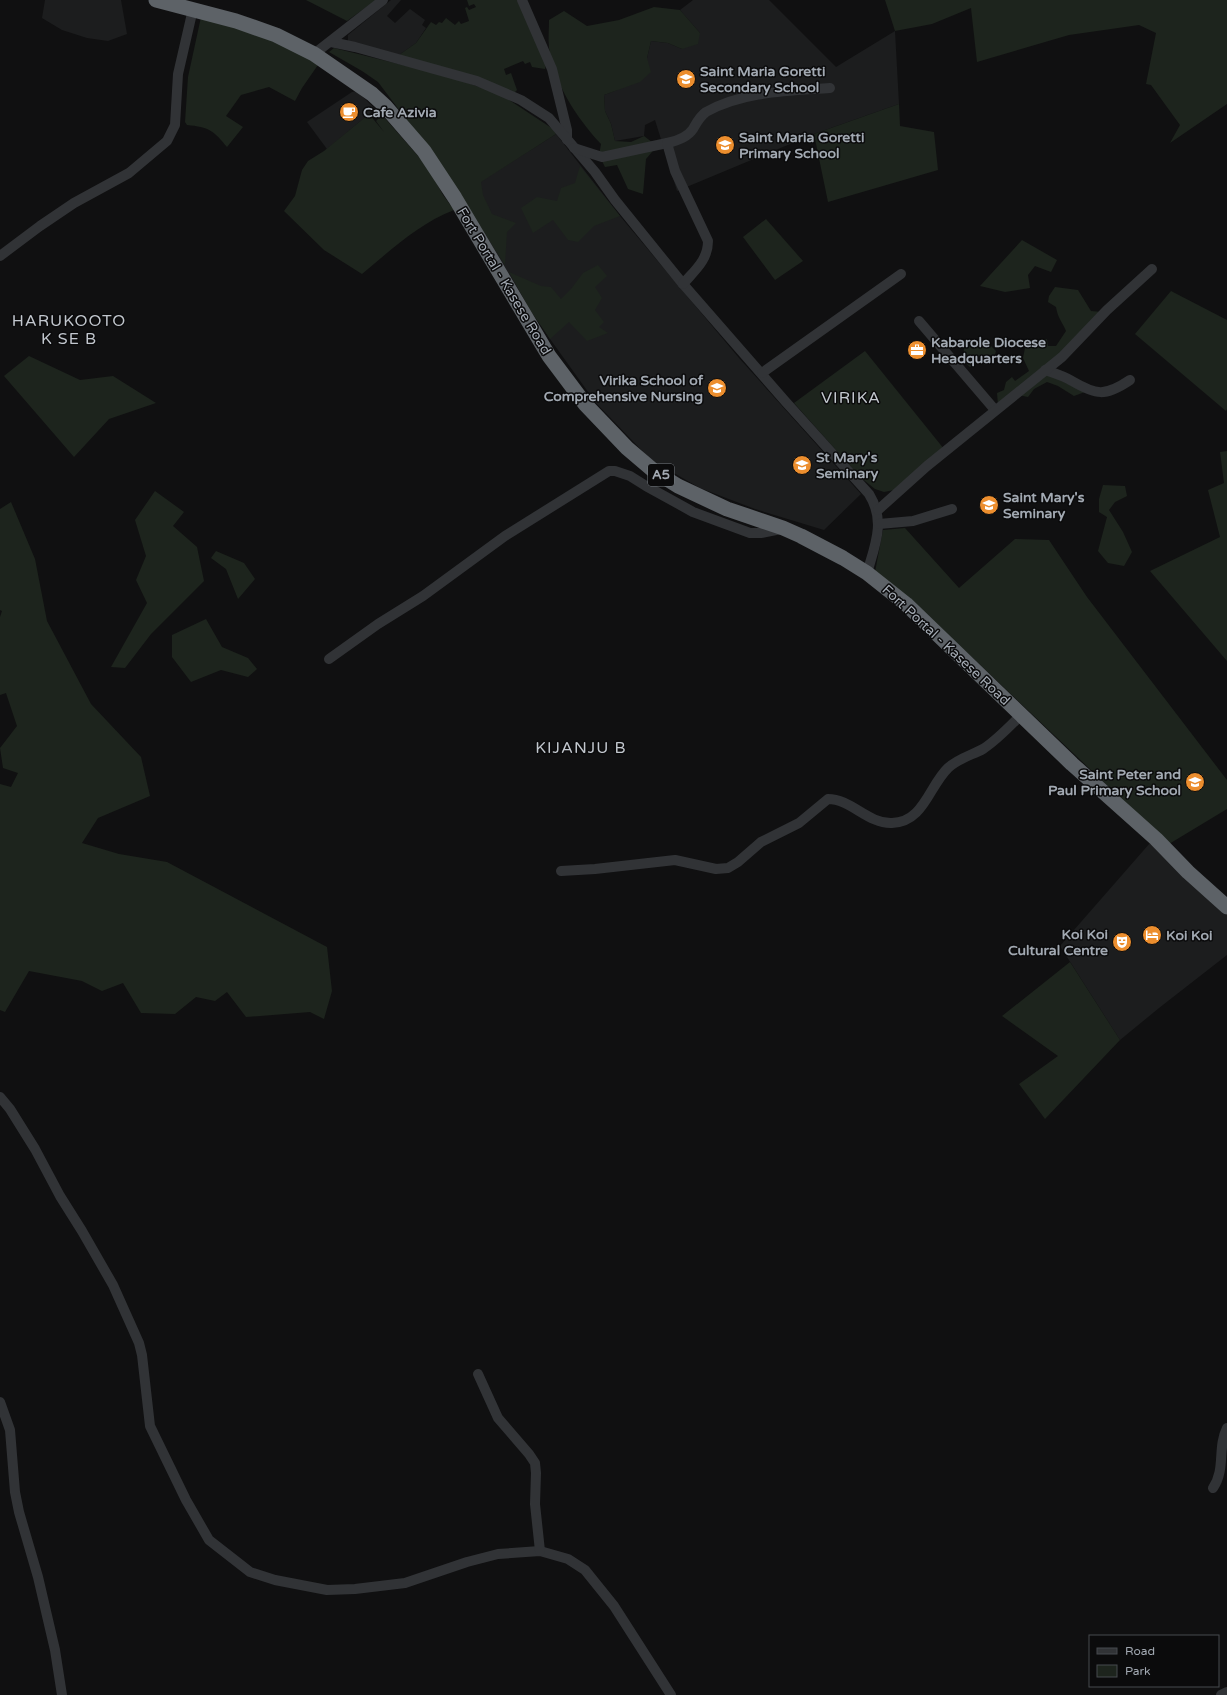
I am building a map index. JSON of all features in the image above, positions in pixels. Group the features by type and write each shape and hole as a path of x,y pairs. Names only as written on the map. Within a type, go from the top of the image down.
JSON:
{"highway":[{"name":"Fort Portal - Kasese Road","path":"156,0 256,27 295,43 314,54 372,94 385,106 424,151 455,198 549,356 585,404 602,424 627,448 654,471 678,486 727,509 783,528 822,546 867,573 906,604 1072,764 1156,839 1188,872 1227,907"}],"street":[{"path":"314,54 383,0"},
{"path":"522,0 552,69 567,130 567,140"},
{"path":"0,256 74,203 129,173 167,141 175,125 178,74 193,9"},
{"path":"331,42 355,47 477,81 522,100 549,118 595,172 615,200 683,284 869,494 878,510 878,524 875,544 867,573"},
{"path":"574,148 602,157 667,143 685,137 704,113 720,106 747,97 779,91 830,88"},
{"path":"667,143 675,171 708,241 708,250 705,259 683,284"},
{"path":"595,172 602,157"},
{"path":"878,510 927,466 1062,357 1107,310 1152,269"},
{"path":"762,373 901,274"},
{"path":"920,321 995,410"},
{"path":"1045,370 1065,377 1084,389 1092,392 1101,392 1113,389 1130,380"},
{"path":"329,659 378,624 423,596 505,536 609,471 615,471 630,476 693,512 750,533 761,533 783,528"},
{"path":"878,524 913,521 952,509"},
{"path":"561,871 596,869 675,860 716,870 728,868 738,862 761,842 799,823 828,799 839,801 876,820 892,823 902,821 912,817 921,809 942,774 949,766 992,743 1021,715"},
{"path":"0,1097 10,1109 35,1149 60,1196 82,1230 113,1285 139,1343 142,1355 150,1426 186,1500 209,1540 250,1572 275,1580 327,1590 355,1589 405,1583 467,1562 498,1554 540,1551 568,1559 586,1570 614,1606 671,1695"},
{"path":"478,1374 498,1418 535,1463 535,1504 540,1551"},
{"path":"0,1402 10,1430 16,1499 38,1577 55,1650 62,1695"},
{"path":"1213,1488 1219,1480 1223,1436 1227,1428"},
{"path":"1221,1695 1227,1692"}],"shaded area":[{"path":"45,0 121,0 127,34 108,41 87,38 62,30 42,18"},
{"path":"391,0 401,0 387,16 395,23 410,9 425,20 422,25 426,28 416,43 399,55 348,41 348,35"},
{"path":"693,0 769,0 836,67 895,31 899,104 814,134 677,191 655,120 645,125 644,136 615,141 611,124 605,111 604,95 617,90 647,58 651,41 668,43 682,49 700,33 680,10"},
{"path":"357,91 375,109 327,149 307,122 352,92"},
{"path":"556,134 620,216 739,358 861,494 824,530 755,509 700,488 651,460 596,403 550,339 459,195"},
{"path":"1150,843 1227,915 1227,955 1120,1040 1060,946"}],"green space":[{"path":"306,0 376,0 347,21"},
{"path":"467,0 518,0 546,65 545,69 532,67 530,62 525,64 523,61 504,69 506,75 511,73 517,90 514,93 399,55 416,43 431,22 436,25 439,22 442,23 446,18 455,25 459,21 461,24 469,21 465,8 467,7 469,10 476,7 474,4 469,6"},
{"path":"885,0 1227,0 1227,104 1170,143 1180,125 1151,85 1146,84 1156,33 1139,25 1069,35 977,62 971,8 932,24 895,31"},
{"path":"654,7 680,10 700,33 698,44 682,49 668,43 651,41 647,58 651,72 640,82 604,95 605,111 611,124 615,141 631,142 644,136 657,146 646,159 643,194 628,189 617,165 605,167 599,155 601,144 575,112 561,88 549,48 549,20 564,11 587,26 619,20"},
{"path":"201,17 243,26 320,62 295,101 269,87 241,95 226,116 243,127 227,147 210,131 201,127 187,125 185,122 188,77"},
{"path":"334,48 447,76 500,94 553,129 556,134 481,182 483,195 492,214 516,223 507,232 505,265 440,164 378,82 329,52"},
{"path":"899,104 900,126 934,132 938,170 828,202 814,134"},
{"path":"369,114 384,132 376,121 382,115 427,166 443,195 454,210 417,230 362,274 324,250 284,211 295,196 302,170 308,161 324,151"},
{"path":"580,166 620,216 594,226 578,242 568,240 553,220 533,233 521,208 537,197 557,201 561,188 575,183"},
{"path":"766,219 803,261 775,280 743,237"},
{"path":"1022,240 1057,260 1051,272 1035,266 1028,275 1030,288 1005,292 980,286"},
{"path":"598,265 607,276 595,287 602,298 595,310 604,322 599,327 608,333 587,341 569,322 550,339 530,310 509,272 541,286 551,287 561,299 583,273"},
{"path":"1055,287 1078,290 1091,311 1102,312 1059,356 998,405 997,393 1004,390 1006,382 1012,377 1015,381 1029,371 1023,358 1026,343 1047,339 1048,346 1056,346 1066,331 1056,307 1048,302 1049,296"},
{"path":"1171,291 1227,320 1226,411 1135,334"},
{"path":"979,342 989,344 996,351 993,361 985,365 979,362 970,367 963,361 964,348"},
{"path":"865,351 944,449 894,490 884,492 875,489 860,477 794,403"},
{"path":"29,356 80,380 113,376 156,403 109,419 74,457 4,376"},
{"path":"1045,373 1085,392 1074,396 1058,386 1047,382 1034,389 1028,397 1018,395"},
{"path":"1227,451 1227,661 1150,571 1220,537 1208,490 1224,483 1220,452"},
{"path":"1103,485 1125,486 1127,496 1115,502 1109,510 1123,532 1132,552 1124,566 1108,563 1098,551 1107,517 1099,512 1099,499"},
{"path":"155,491 184,512 173,526 197,547 204,581 151,634 125,668 111,667 147,603 136,580 146,556 135,520"},
{"path":"11,502 35,559 47,621 91,704 141,757 150,796 98,818 82,843 119,854 167,862 327,947 332,991 324,1019 310,1012 246,1017 227,992 215,1001 196,997 175,1014 141,1013 123,983 102,991 82,981 29,971 5,1012 0,1010 0,784 11,787 18,773 3,768 0,748 17,726 6,693 0,695 0,617 2,611 0,610 0,509"},
{"path":"905,528 959,588 1015,539 1049,540 1087,597 1227,780 1227,809 1169,844 975,660 875,572 883,530"},
{"path":"216,551 244,563 255,579 238,599 226,569 211,558"},
{"path":"206,619 222,647 248,658 257,669 248,677 221,670 191,682 172,657 172,635"},
{"path":"1070,962 1120,1040 1045,1119 1019,1084 1058,1056 1002,1016"}],"place":[{"name":"Saint Maria Goretti Secondary School","path":"686,79"},
{"name":"Cafe Azivia","path":"349,112"},
{"name":"Saint Maria Goretti Primary School","path":"725,145"},
{"name":"Kabarole Diocese Headquarters","path":"917,350"},
{"name":"Virika School of Comprehensive Nursing","path":"717,388"},
{"name":"St Mary's Seminary","path":"802,465"},
{"name":"Saint Mary's Seminary","path":"989,505"},
{"name":"Saint Peter and Paul Primary School","path":"1195,782"},
{"name":"Koi Koi","path":"1152,935"},
{"name":"Koi Koi Cultural Centre","path":"1122,942"}],"district":[{"name":"HARUKOOTO K SE B","path":"69,330"},
{"name":"VIRIKA","path":"851,398"},
{"name":"KIJANJU B","path":"581,748"}]}
